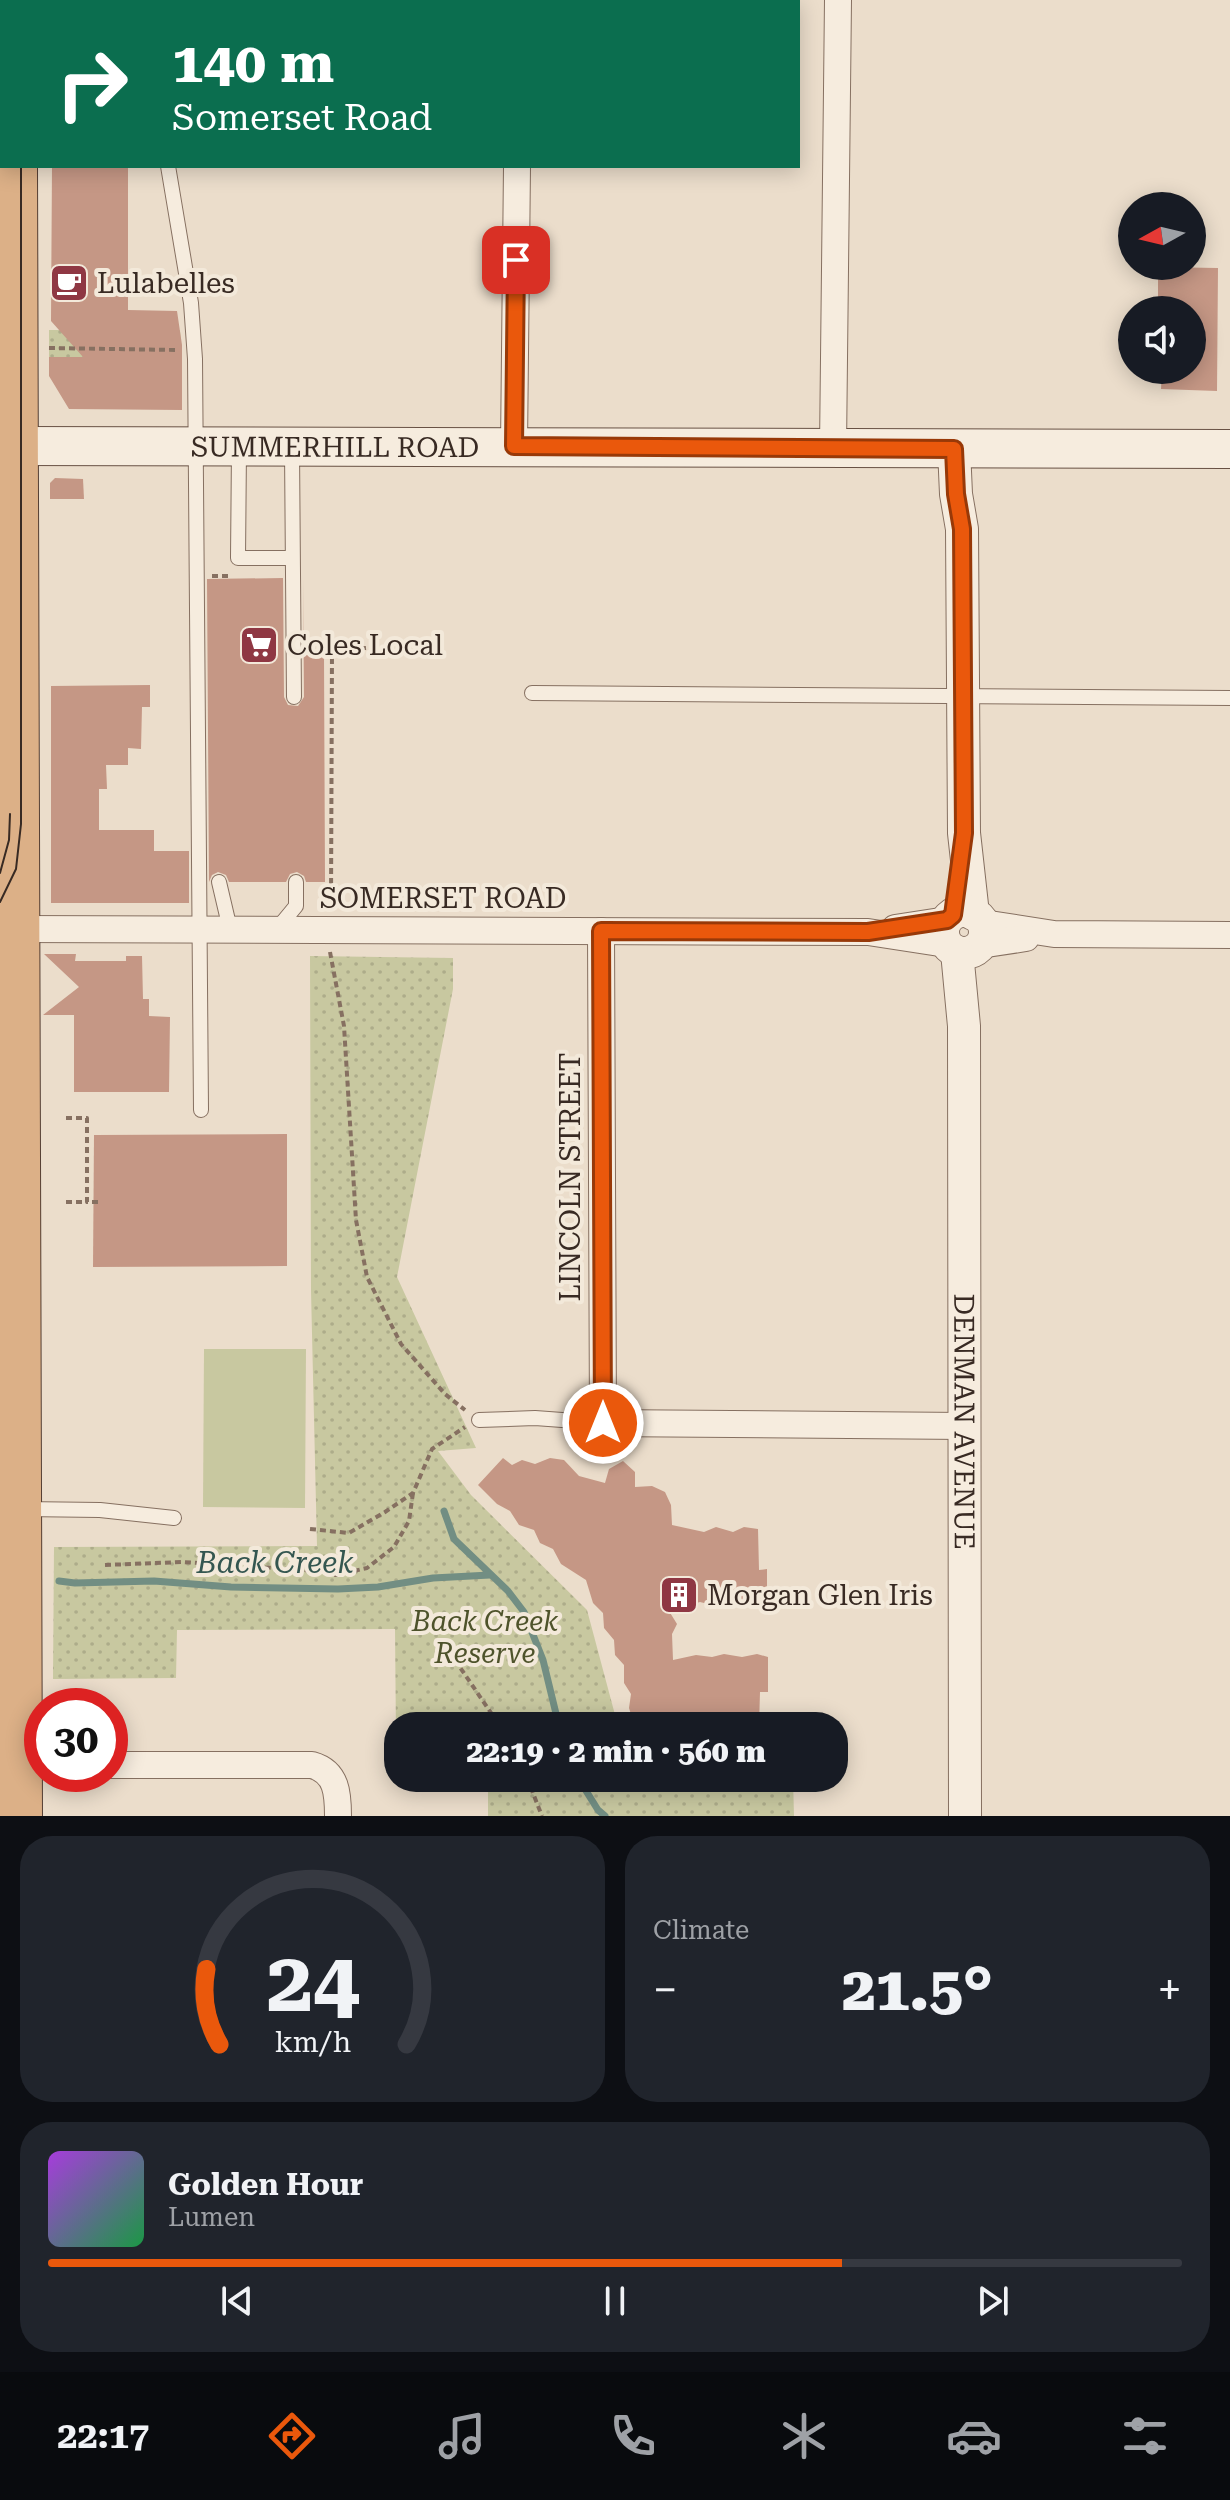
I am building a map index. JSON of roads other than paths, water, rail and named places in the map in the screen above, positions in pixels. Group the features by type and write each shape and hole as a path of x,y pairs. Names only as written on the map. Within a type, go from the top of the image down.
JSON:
{"highway":[{"path":"10,182 15,446 8,754 17,929 19,1509 27,1688"},
{"path":"20,1816 25,1792"}],"main road":[{"name":"SUMMERHILL ROAD","path":"15,446 1230,449"}],"street":[{"path":"833,448 838,0"},
{"path":"514,446 517,168"},
{"name":"DENMAN AVENUE","path":"961,449 956,494 962,529 964,697 965,1816"},
{"name":"SOMERSET ROAD","path":"17,929 1230,935"},
{"name":"LINCOLN STREET","path":"601,931 603,1423"},
{"path":"603,1423 965,1426"},
{"path":"128,1765 312,1765 327,1771 332,1778 338,1797 338,1816"}],"lane":[{"path":"168,168 191,303 195,351 201,1110"},
{"path":"239,445 238,558 292,558"},
{"path":"292,445 294,697"},
{"path":"532,693 1230,698"},
{"path":"219,882 230,929"},
{"path":"277,929 296,906 296,882"},
{"path":"479,1420 535,1418 603,1423"},
{"path":"19,1509 100,1510 174,1518"}],"waterway":[{"name":"Back Creek","path":"444,1511 454,1539 508,1591 524,1612 543,1660 556,1712"},
{"name":"Back Creek","path":"59,1581 154,1581 231,1587 338,1589 490,1575"},
{"name":"Back Creek","path":"587,1792 605,1816"}],"tram line":[{"path":"0,902 16,869 21,824 21,168"},
{"path":"0,873 9,840 10,814"}],"place":[{"name":"Lulabelles","path":"69,283"},
{"name":"Coles Local","path":"259,645"},
{"name":"Morgan Glen Iris","path":"679,1595"}],"park label":[{"name":"Back Creek Reserve","path":"485,1637"}]}
